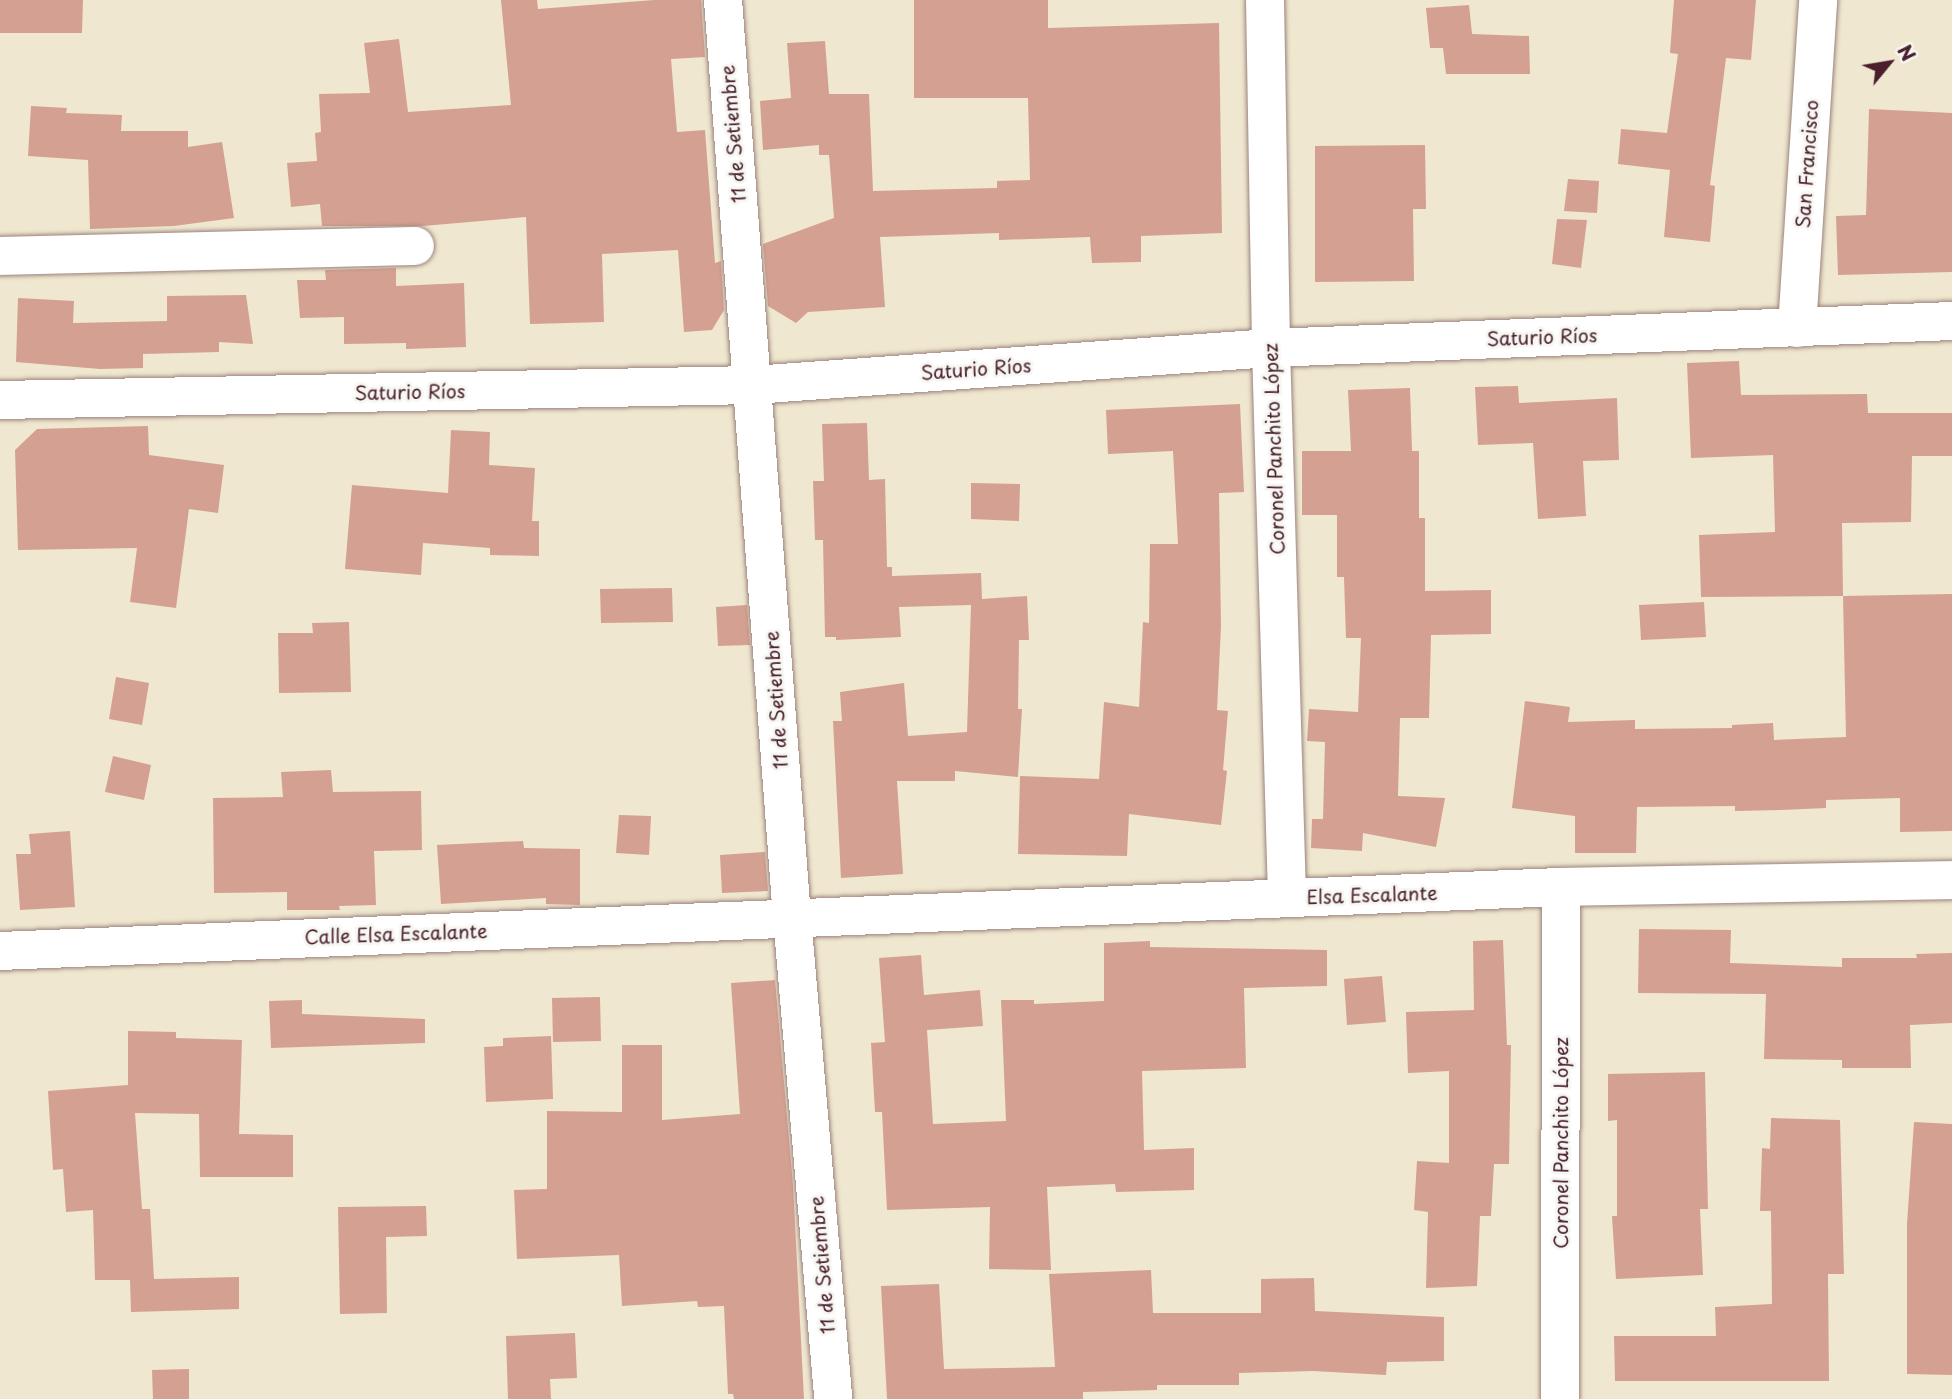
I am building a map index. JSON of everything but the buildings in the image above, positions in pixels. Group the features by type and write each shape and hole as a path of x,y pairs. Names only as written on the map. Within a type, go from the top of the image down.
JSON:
{"street":[{"name":"11 de Setiembre","path":"723,0 792,917 833,1399"},
{"name":"Coronel Panchito López","path":"1265,0 1271,348 1287,898"},
{"name":"San Francisco","path":"1797,328 1818,0"},
{"path":"0,256 415,246"},
{"name":"Saturio Ríos","path":"0,400 753,385 1271,348 1952,321"},
{"name":"Elsa Escalante","path":"792,917 1561,887 1952,880"},
{"name":"Coronel Panchito López","path":"1560,1399 1561,887"},
{"name":"Calle Elsa Escalante","path":"0,951 792,917"}]}
